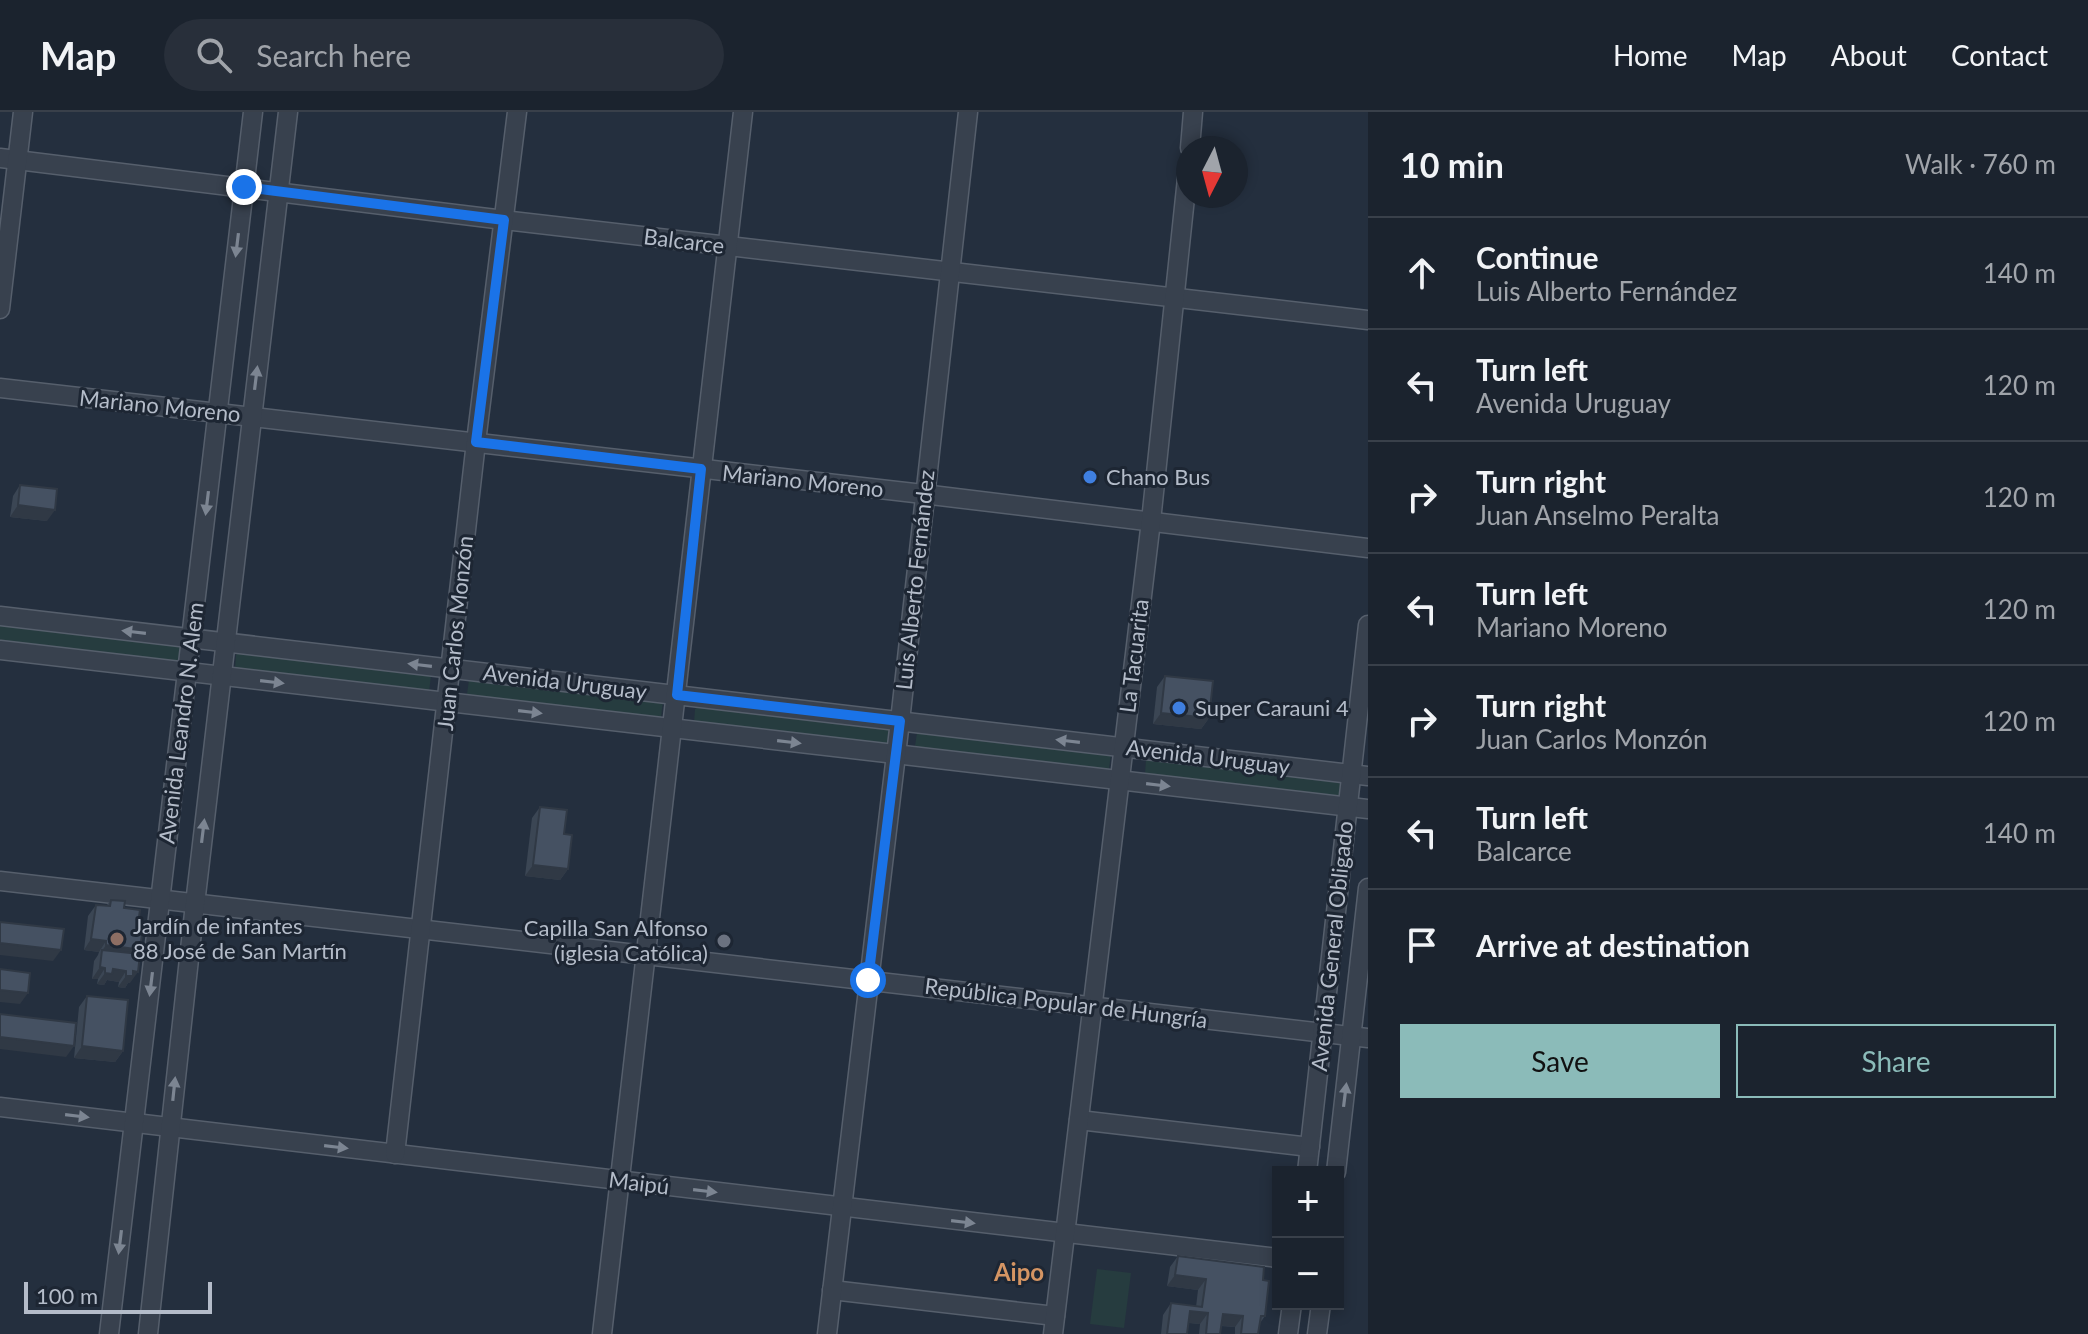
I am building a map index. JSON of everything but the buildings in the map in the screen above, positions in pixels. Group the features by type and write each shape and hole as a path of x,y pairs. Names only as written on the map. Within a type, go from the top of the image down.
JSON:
{"street":[{"path":"0,309 9,159 23,112"},
{"name":"Avenida Leandro N. Alem","path":"109,1334 253,112"},
{"name":"Avenida Leandro N. Alem","path":"148,1334 288,112"},
{"name":"Juan Carlos Monzón","path":"395,1154 517,112"},
{"path":"602,1334 743,112"},
{"name":"Luis Alberto Fernández","path":"827,1334 968,112"},
{"path":"1191,136 1193,112"},
{"name":"Balcarce","path":"9,159 1368,320"},
{"name":"La Tacuarita","path":"1054,1325 1151,521 1184,208"},
{"name":"Mariano Moreno","path":"0,388 1368,548"},
{"name":"Avenida Uruguay","path":"0,616 1359,774"},
{"name":"Avenida General Obligado","path":"1308,1166 1346,807 1359,774 1368,625"},
{"name":"Avenida Uruguay","path":"0,650 1368,809"},
{"name":"República Popular de Hungría","path":"0,881 1360,1038"},
{"name":"Avenida General Obligado","path":"1337,1166 1360,1038 1368,888"},
{"name":"Maipú","path":"0,1107 1272,1257"},
{"path":"1079,1120 1310,1147"},
{"path":"832,1290 1054,1325"},
{"path":"1288,1334 1291,1310"},
{"path":"1317,1334 1320,1310"}],"green space":[{"path":"0,624 182,646 179,661 175,664 0,644"},
{"path":"236,655 427,673 431,676 429,692 235,669"},
{"path":"472,678 663,701 661,717 657,720 470,698 467,694"},
{"path":"695,709 886,727 890,730 888,745 694,723"},
{"path":"920,731 1111,754 1109,769 1105,772 918,751 915,746"},
{"path":"1146,760 1341,781 1339,796 1335,800 1147,778"},
{"path":"1097,1269 1131,1273 1124,1328 1090,1324"}],"place":[{"name":"Chano Bus","path":"1090,477"},
{"name":"Super Carauni 4","path":"1179,708"},
{"name":"Jardín de infantes 88 José de San Martín","path":"117,939"},
{"name":"Capilla San Alfonso (iglesia Católica)","path":"724,941"}],"district":[{"name":"Aipo","path":"1019,1273"}],"route":[{"path":"244,187 504,220 476,442 701,469 677,695 900,721 868,980"}]}
